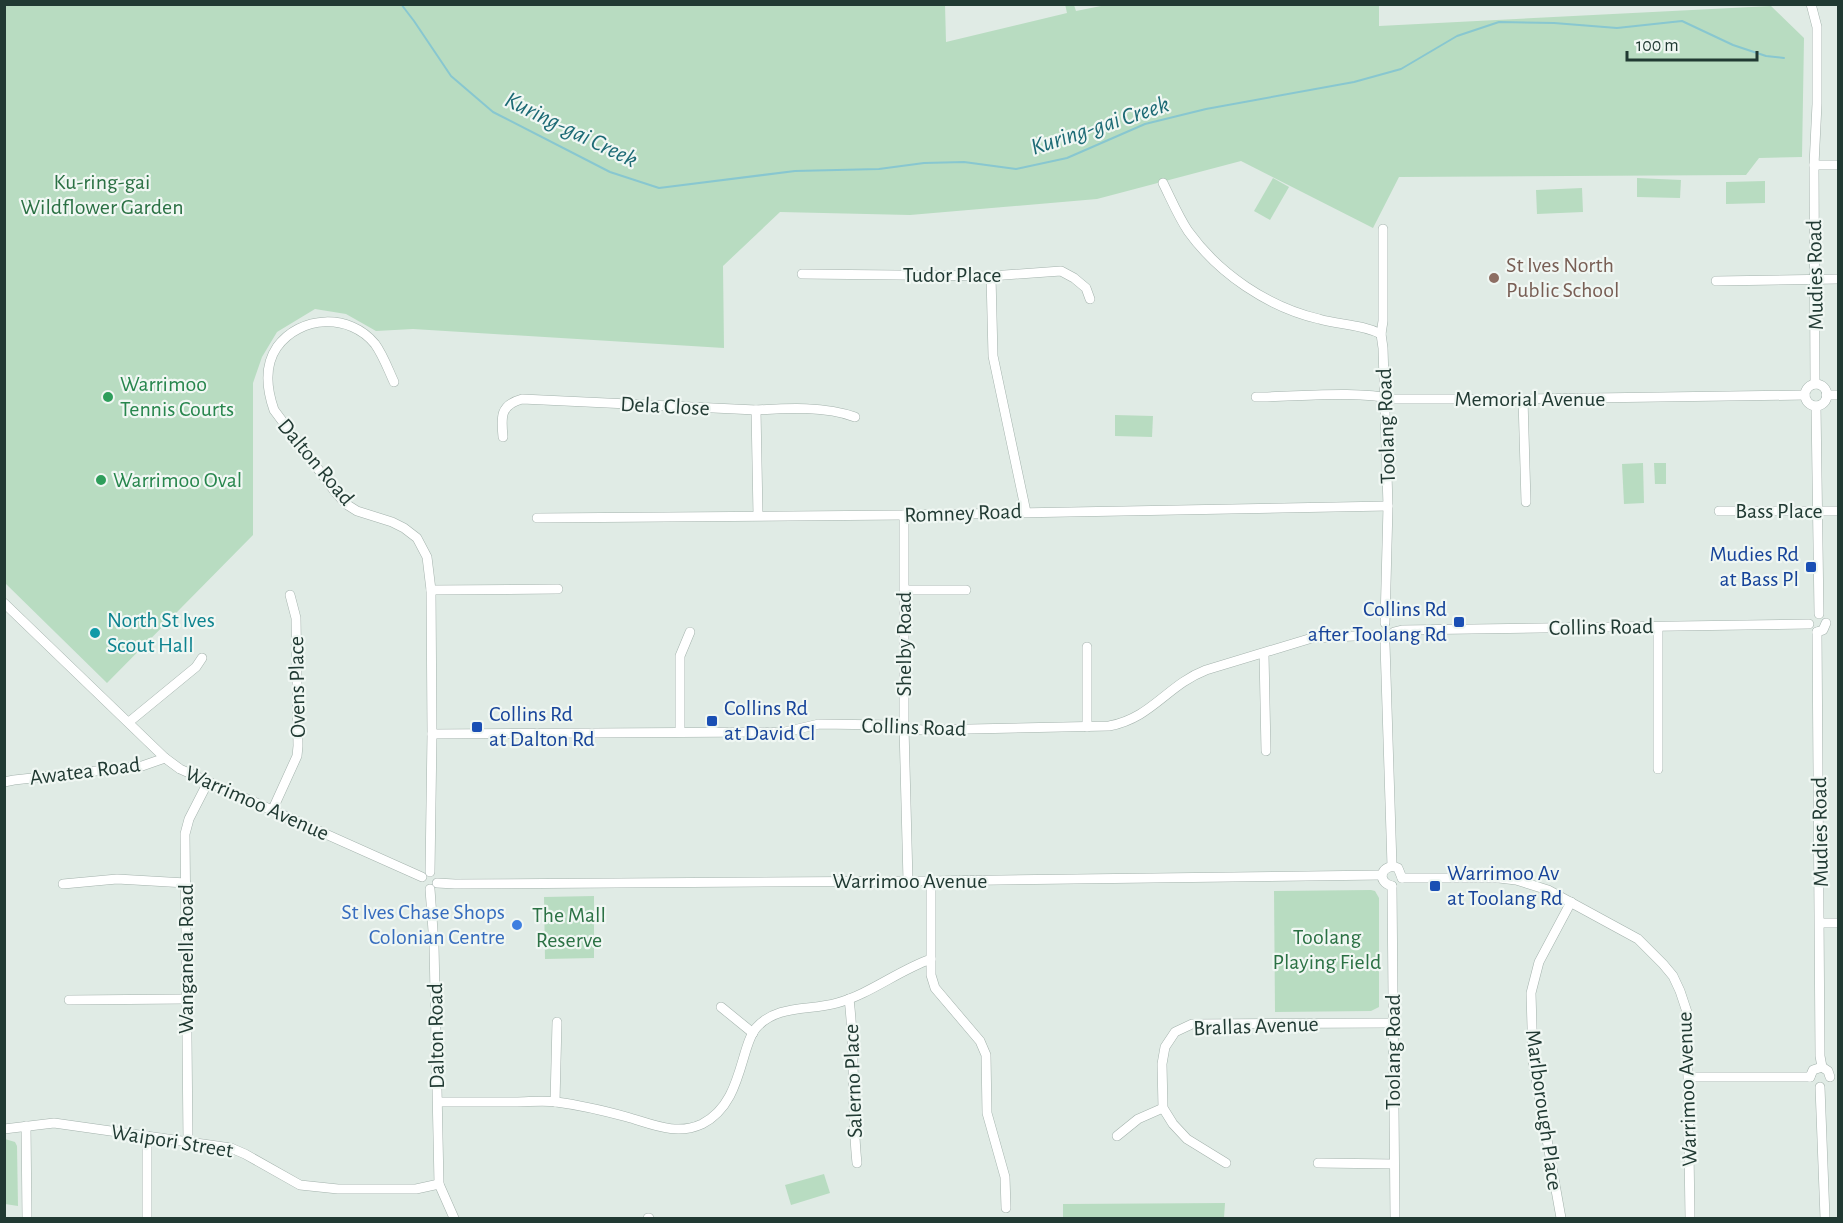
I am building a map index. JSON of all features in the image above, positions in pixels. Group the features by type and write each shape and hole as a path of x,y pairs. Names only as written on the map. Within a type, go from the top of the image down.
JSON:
{"street":[{"name":"Mudies Road","path":"1811,4 1817,27 1814,165 1815,384"},
{"path":"1814,165 1839,165"},
{"path":"1163,183 1187,230 1203,251 1245,286 1294,312 1319,320 1366,327 1381,334"},
{"name":"Toolang Road","path":"1383,229 1381,334 1388,506 1385,623"},
{"name":"Tudor Place","path":"802,274 991,276 1061,271 1086,288 1090,299"},
{"path":"991,276 993,356 1026,512"},
{"path":"1716,281 1839,279"},
{"name":"Dalton Road","path":"394,382 374,343 358,330 342,323 329,321 312,323 286,338 276,348 268,379 269,396 274,410 346,504 357,511 392,522 417,538 427,557 431,590 432,734 426,875"},
{"path":"1815,384 1822,387 1826,395 1824,402 1816,406 1809,403 1805,395 1809,387 1815,384"},
{"name":"Memorial Avenue","path":"1256,397 1353,395 1400,399 1523,399 1805,395"},
{"path":"1826,395 1839,395"},
{"name":"Dela Close","path":"503,437 501,417 507,407 522,399 756,410 779,408 839,411 855,417"},
{"path":"1523,399 1526,502"},
{"path":"1816,406 1819,614"},
{"path":"756,410 758,515"},
{"name":"Romney Road","path":"537,518 904,515 1388,506"},
{"name":"Bass Place","path":"1719,511 1839,511"},
{"name":"Shelby Road","path":"904,515 904,728 908,881"},
{"path":"431,590 558,589"},
{"path":"905,591 966,590"},
{"name":"Ovens Place","path":"272,811 297,756 298,746 296,618 290,595"},
{"name":"Warrimoo Avenue","path":"4,603 165,758 180,769 272,811 426,875"},
{"path":"1819,614 1824,616 1826,623 1823,630 1817,632 1812,630 1809,624 1811,617 1819,614"},
{"path":"1385,623 1391,626 1394,632 1392,640 1385,644 1378,641 1375,635 1377,627 1385,623"},
{"path":"1826,623 1839,623"},
{"name":"Collins Road","path":"1394,632 1402,630 1809,624"},
{"path":"1658,627 1658,769"},
{"path":"680,732 680,656 690,632"},
{"name":"Mudies Road","path":"1817,632 1821,923 1820,1056 1822,1067"},
{"name":"Collins Road","path":"432,734 785,732 819,724 888,725 922,730 1087,727 1121,724 1138,717 1192,675 1312,638 1375,635"},
{"path":"1385,644 1392,866"},
{"path":"1087,727 1088,647"},
{"path":"1264,654 1266,751"},
{"path":"129,723 196,667 202,658"},
{"name":"Awatea Road","path":"4,782 142,766 165,758"},
{"name":"Wanganella Road","path":"188,1141 185,834 189,819 208,782"},
{"path":"1392,866 1398,868 1402,878 1399,883 1392,886 1385,883 1382,875 1386,868 1392,866"},
{"path":"426,875 436,875 434,886 422,885 426,875"},
{"name":"Warrimoo Avenue","path":"434,886 1382,875"},
{"name":"Warrimoo Avenue","path":"1402,878 1516,880 1548,890 1571,902 1638,939 1653,952 1673,976 1687,1012 1690,1218"},
{"path":"63,884 117,879 186,883"},
{"path":"931,881 931,975 934,988 980,1041 986,1055 987,1113 1005,1177 1006,1208"},
{"name":"Dalton Road","path":"434,886 440,1184"},
{"name":"Toolang Road","path":"1392,886 1395,1218"},
{"name":"Marlborough Place","path":"1561,1218 1533,1060 1531,993 1539,962 1571,902"},
{"path":"1821,923 1839,923"},
{"path":"438,1102 555,1102 627,1117 671,1130 702,1124 727,1103 753,1033 762,1022 792,1009 836,1004 916,964 931,959"},
{"path":"69,1000 186,999"},
{"name":"Salerno Place","path":"849,999 853,1030 857,1163"},
{"path":"721,1006 753,1033"},
{"path":"555,1102 557,1022"},
{"name":"Brallas Avenue","path":"1164,1108 1162,1064 1166,1047 1175,1032 1192,1024 1393,1023"},
{"path":"1822,1067 1834,1077 1821,1087 1813,1083 1810,1077 1813,1070 1822,1067"},
{"path":"1689,1077 1810,1077"},
{"path":"1821,1087 1825,1218"},
{"path":"1117,1136 1138,1119 1164,1108 1173,1124 1187,1139 1226,1163"},
{"name":"Waipori Street","path":"4,1129 54,1123 231,1148 300,1185 338,1189 416,1189 440,1184"},
{"path":"26,1126 27,1218"},
{"path":"147,1136 147,1218"},
{"path":"1318,1164 1394,1164"},
{"path":"440,1184 454,1218"}],"green space":[{"name":"Ku-ring-gai Wildflower Garden","path":"945,4 946,42 1067,13 1065,4 1074,5 1076,11 1111,4 1379,5 1379,26 1771,6 1804,38 1802,157 1759,158 1746,175 1399,177 1373,228 1241,161 1097,199 910,215 780,212 723,266 724,348 413,329 376,331 346,314 315,309 277,332 262,357 253,383 253,535 107,683 5,583 4,5"},
{"path":"1273,178 1289,187 1270,220 1254,211"},
{"path":"1637,178 1681,180 1680,198 1637,197"},
{"path":"1765,181 1765,203 1726,204 1726,182"},
{"path":"1582,188 1583,212 1537,214 1536,190"},
{"path":"1115,415 1153,416 1152,437 1115,436"},
{"path":"1643,463 1644,503 1624,504 1622,464"},
{"path":"1654,463 1666,463 1666,484 1655,484"},
{"name":"Toolang Playing Field","path":"1274,891 1375,891 1379,898 1379,1007 1371,1011 1275,1012"},
{"name":"The Mall Reserve","path":"594,896 594,958 545,959 544,897"},
{"path":"5,1139 15,1142 17,1146 18,1206 5,1204"},
{"path":"824,1174 830,1193 791,1205 785,1185"},
{"path":"1225,1203 1224,1218 1063,1218 1063,1204"}],"waterway":[{"name":"Kuring-gai Creek","path":"401,4 451,76 493,112 610,172 659,188 795,171 879,169 924,163 964,162 1016,169 1067,158 1145,124 1206,109 1354,82 1401,69 1457,36 1499,22 1617,28 1682,21 1733,45 1766,56 1784,58"}],"place":[{"name":"St Ives North Public School","path":"1494,278"},
{"name":"Warrimoo Tennis Courts","path":"108,397"},
{"name":"Warrimoo Oval","path":"101,480"},
{"name":"Mudies Rd at Bass Pl","path":"1811,567"},
{"name":"Collins Rd after Toolang Rd","path":"1459,622"},
{"name":"North St Ives Scout Hall","path":"95,633"},
{"name":"Collins Rd at David Cl","path":"712,721"},
{"name":"Collins Rd at Dalton Rd","path":"477,727"},
{"name":"Warrimoo Av at Toolang Rd","path":"1435,886"},
{"name":"St Ives Chase Shops Colonian Centre","path":"517,925"}]}
